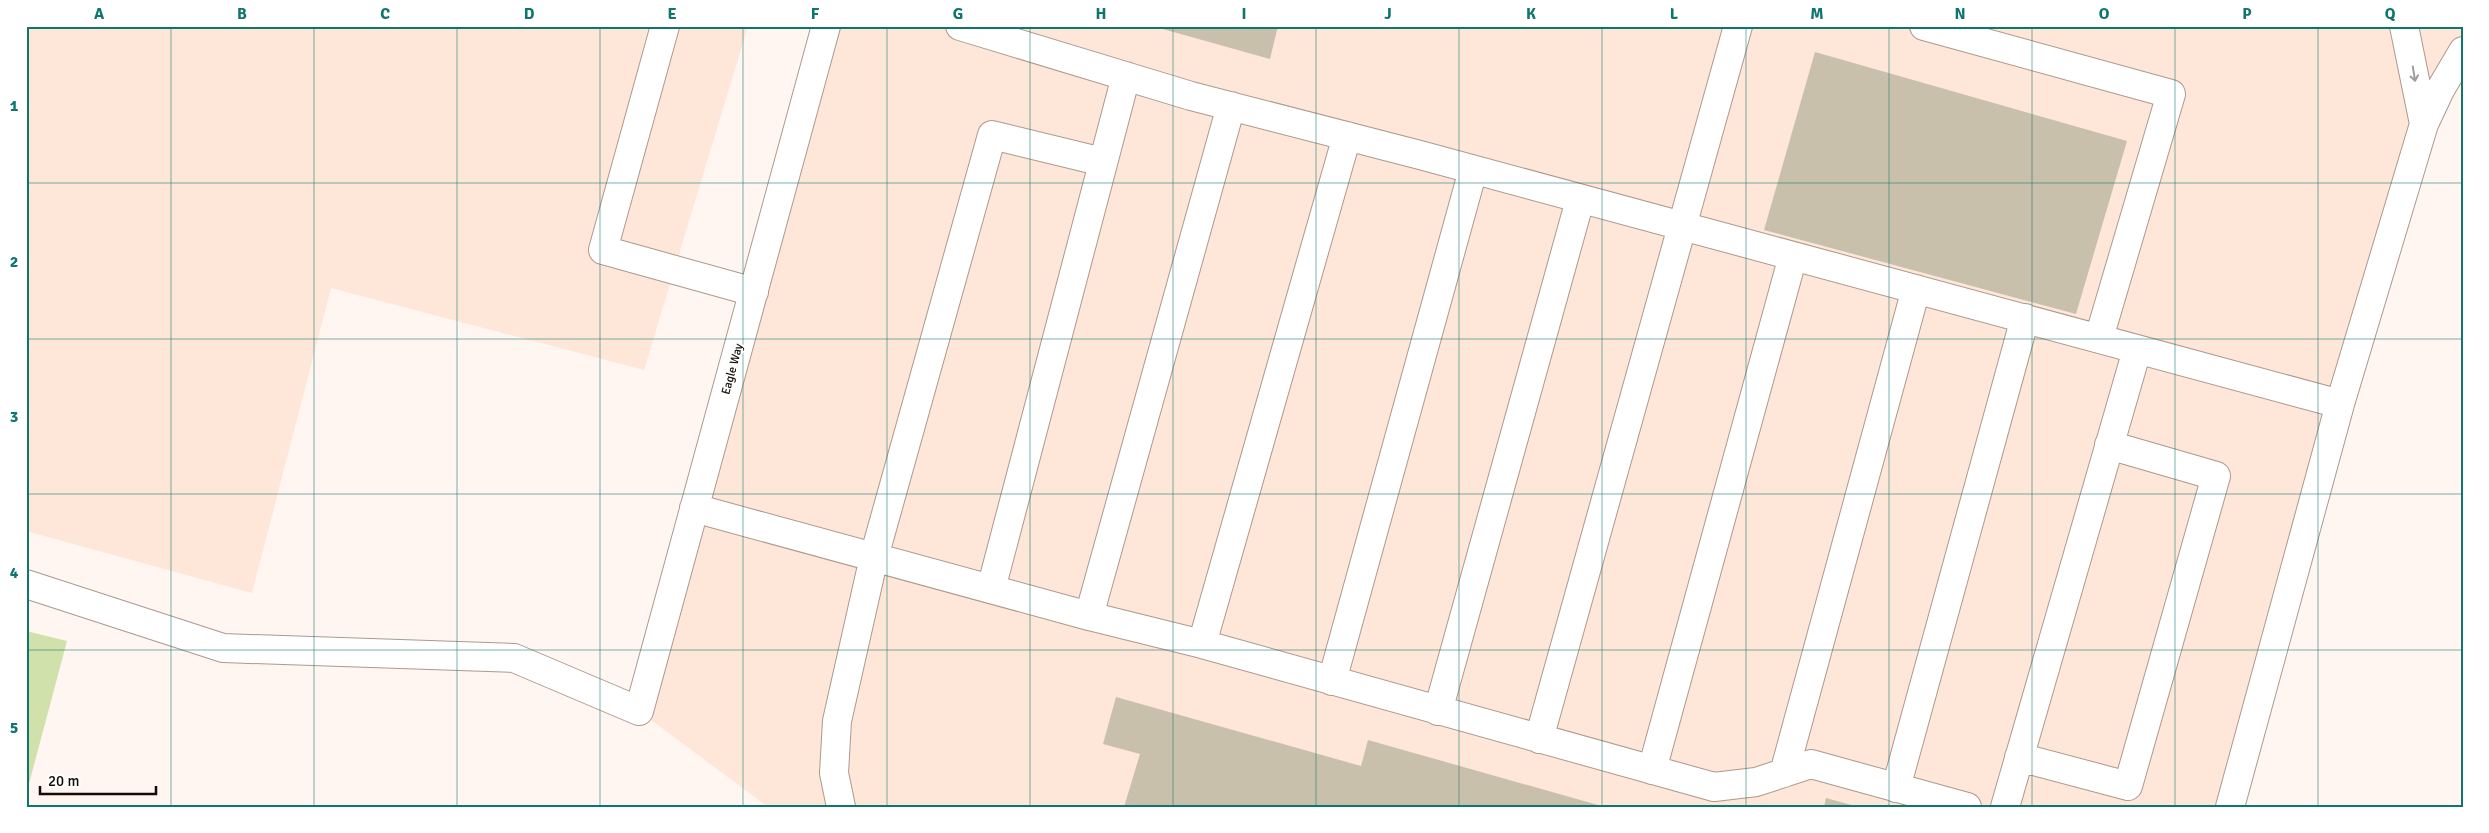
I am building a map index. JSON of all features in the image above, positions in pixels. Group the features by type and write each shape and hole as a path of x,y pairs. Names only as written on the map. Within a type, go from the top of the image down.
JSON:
{"lane":[{"path":"665,26 603,250 754,292"},
{"name":"Eagle Way","path":"26,584 223,648 514,658 639,711 826,26"},
{"path":"960,26 1029,36 1126,76 1231,106 2340,404"},
{"path":"1539,739 1738,26"},
{"path":"1924,26 2171,94 2099,338"},
{"path":"2404,26 2424,124"},
{"path":"2230,807 2340,404 2424,124 2440,90 2463,51"},
{"path":"991,589 1126,76"},
{"path":"1088,616 1231,106"},
{"path":"841,807 834,773 837,722 874,557 992,135 1104,162"},
{"path":"1202,644 1347,136"},
{"path":"1332,681 1473,170"},
{"path":"1438,711 1580,200"},
{"path":"1652,770 1793,256"},
{"path":"1784,773 1916,289"},
{"path":"1896,788 2025,318"},
{"path":"2005,807 2137,350"},
{"path":"2019,757 2128,786 2216,476 2109,445"},
{"path":"694,508 1088,616 1202,644 1714,787 1756,782 1811,764 1967,807"}],"shaded area":[{"path":"26,26 748,26 644,370 331,288 252,593 26,531"},
{"path":"826,26 2463,26 2463,44 2227,807 768,807 639,711"}],"green space":[{"path":"26,631 67,641 26,795"}],"building":[{"path":"1152,26 1278,26 1270,59"},
{"path":"1815,52 2127,141 2076,314 1764,230"},
{"path":"1116,697 1361,766 1368,740 1605,807 1124,807 1140,754 1103,744"},
{"path":"1826,798 1855,806 1855,807 1824,807"}]}
